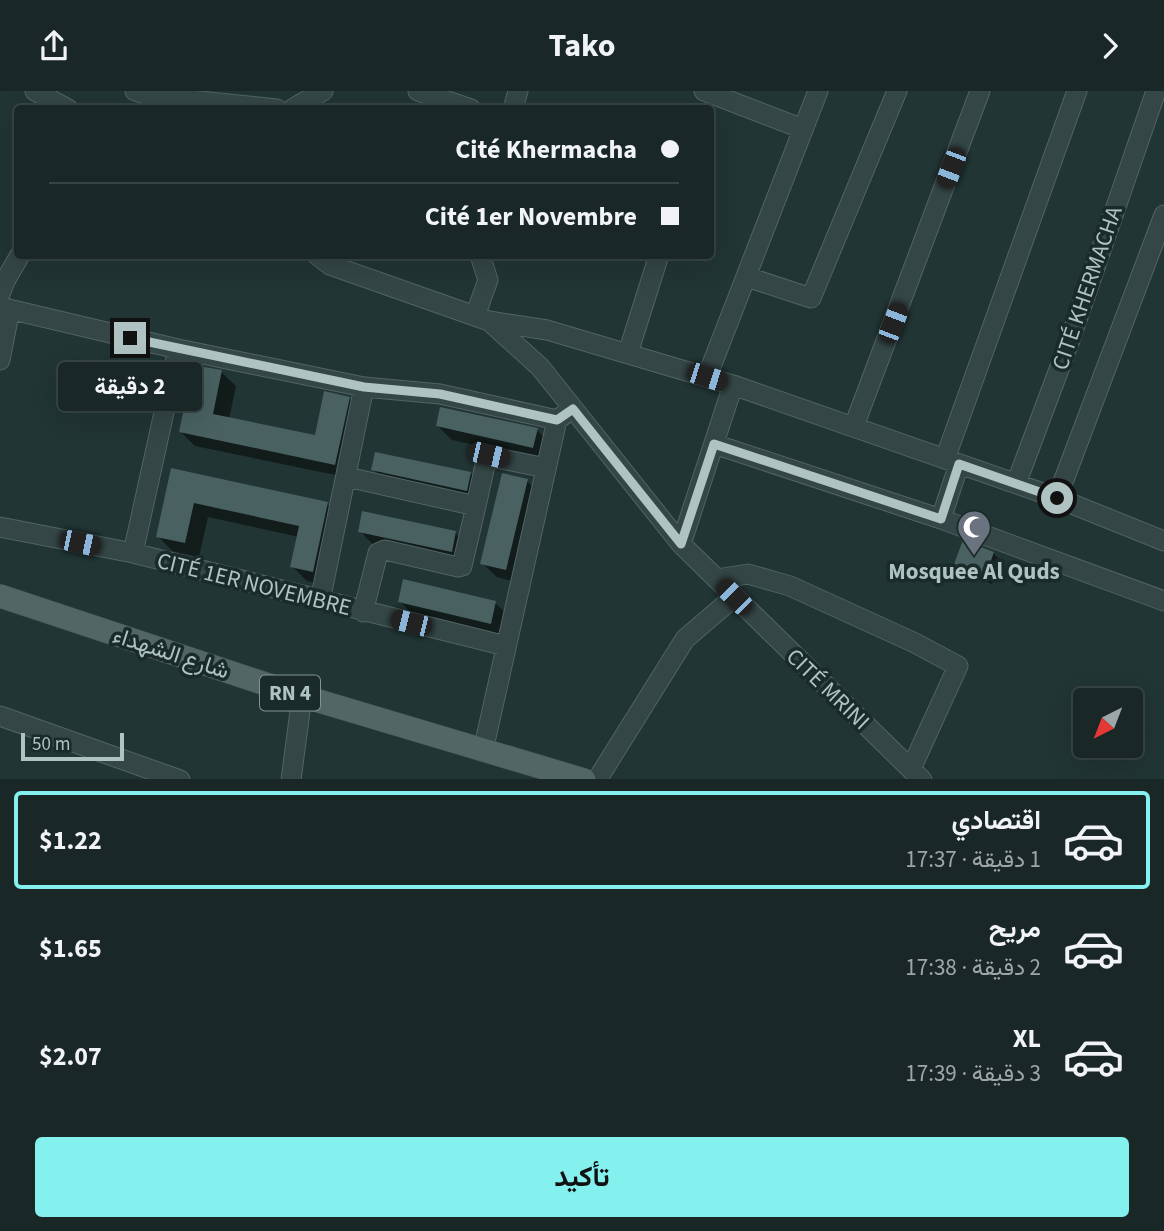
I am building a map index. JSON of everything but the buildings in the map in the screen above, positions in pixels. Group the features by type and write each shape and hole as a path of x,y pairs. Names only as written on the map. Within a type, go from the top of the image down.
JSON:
{"main road":[{"name":"شارع الشهداء","path":"0,596 302,697 584,779"}],"street":[{"path":"35,91 61,105"},
{"path":"135,91 152,96 239,105"},
{"path":"299,105 323,91"},
{"path":"418,91 459,105"},
{"path":"707,377 817,91"},
{"path":"747,277 811,298 897,91"},
{"path":"854,426 980,91"},
{"path":"941,519 952,461 1077,91"},
{"name":"CITÉ KHERMACHA","path":"1016,484 1070,340 1156,91"},
{"path":"707,96 803,129"},
{"name":"CITÉ KHERMACHA","path":"1057,498 1164,215"},
{"path":"0,361 5,281 18,259"},
{"path":"322,259 330,265 482,318 547,330 733,385 1057,498 1164,541"},
{"path":"481,259 488,280 482,318"},
{"path":"628,353 658,259"},
{"path":"3,304 178,349 364,387 440,394 565,415 546,468 483,751"},
{"name":"CITÉ MRINI","path":"482,318 541,367 565,415 681,544 917,774"},
{"path":"133,553 178,349"},
{"path":"681,544 733,385"},
{"path":"320,601 364,387"},
{"path":"714,444 941,519 1164,601"},
{"path":"363,612 378,553 381,551 462,566 487,456 546,468"},
{"path":"347,477 476,506"},
{"name":"CITÉ 1ER NOVEMBRE","path":"0,527 133,553 506,646"},
{"path":"717,579 748,574 790,586 915,643 958,666 917,774"},
{"path":"597,779 685,639 734,597"},
{"path":"291,779 302,697"},
{"path":"0,716 180,779"}],"place":[{"name":"Mosquee Al Quds","path":"974,557"}],"route":[{"path":"130,338 364,387 440,394 557,420 573,409 681,544 714,444 941,519 959,464 1057,498"}]}
